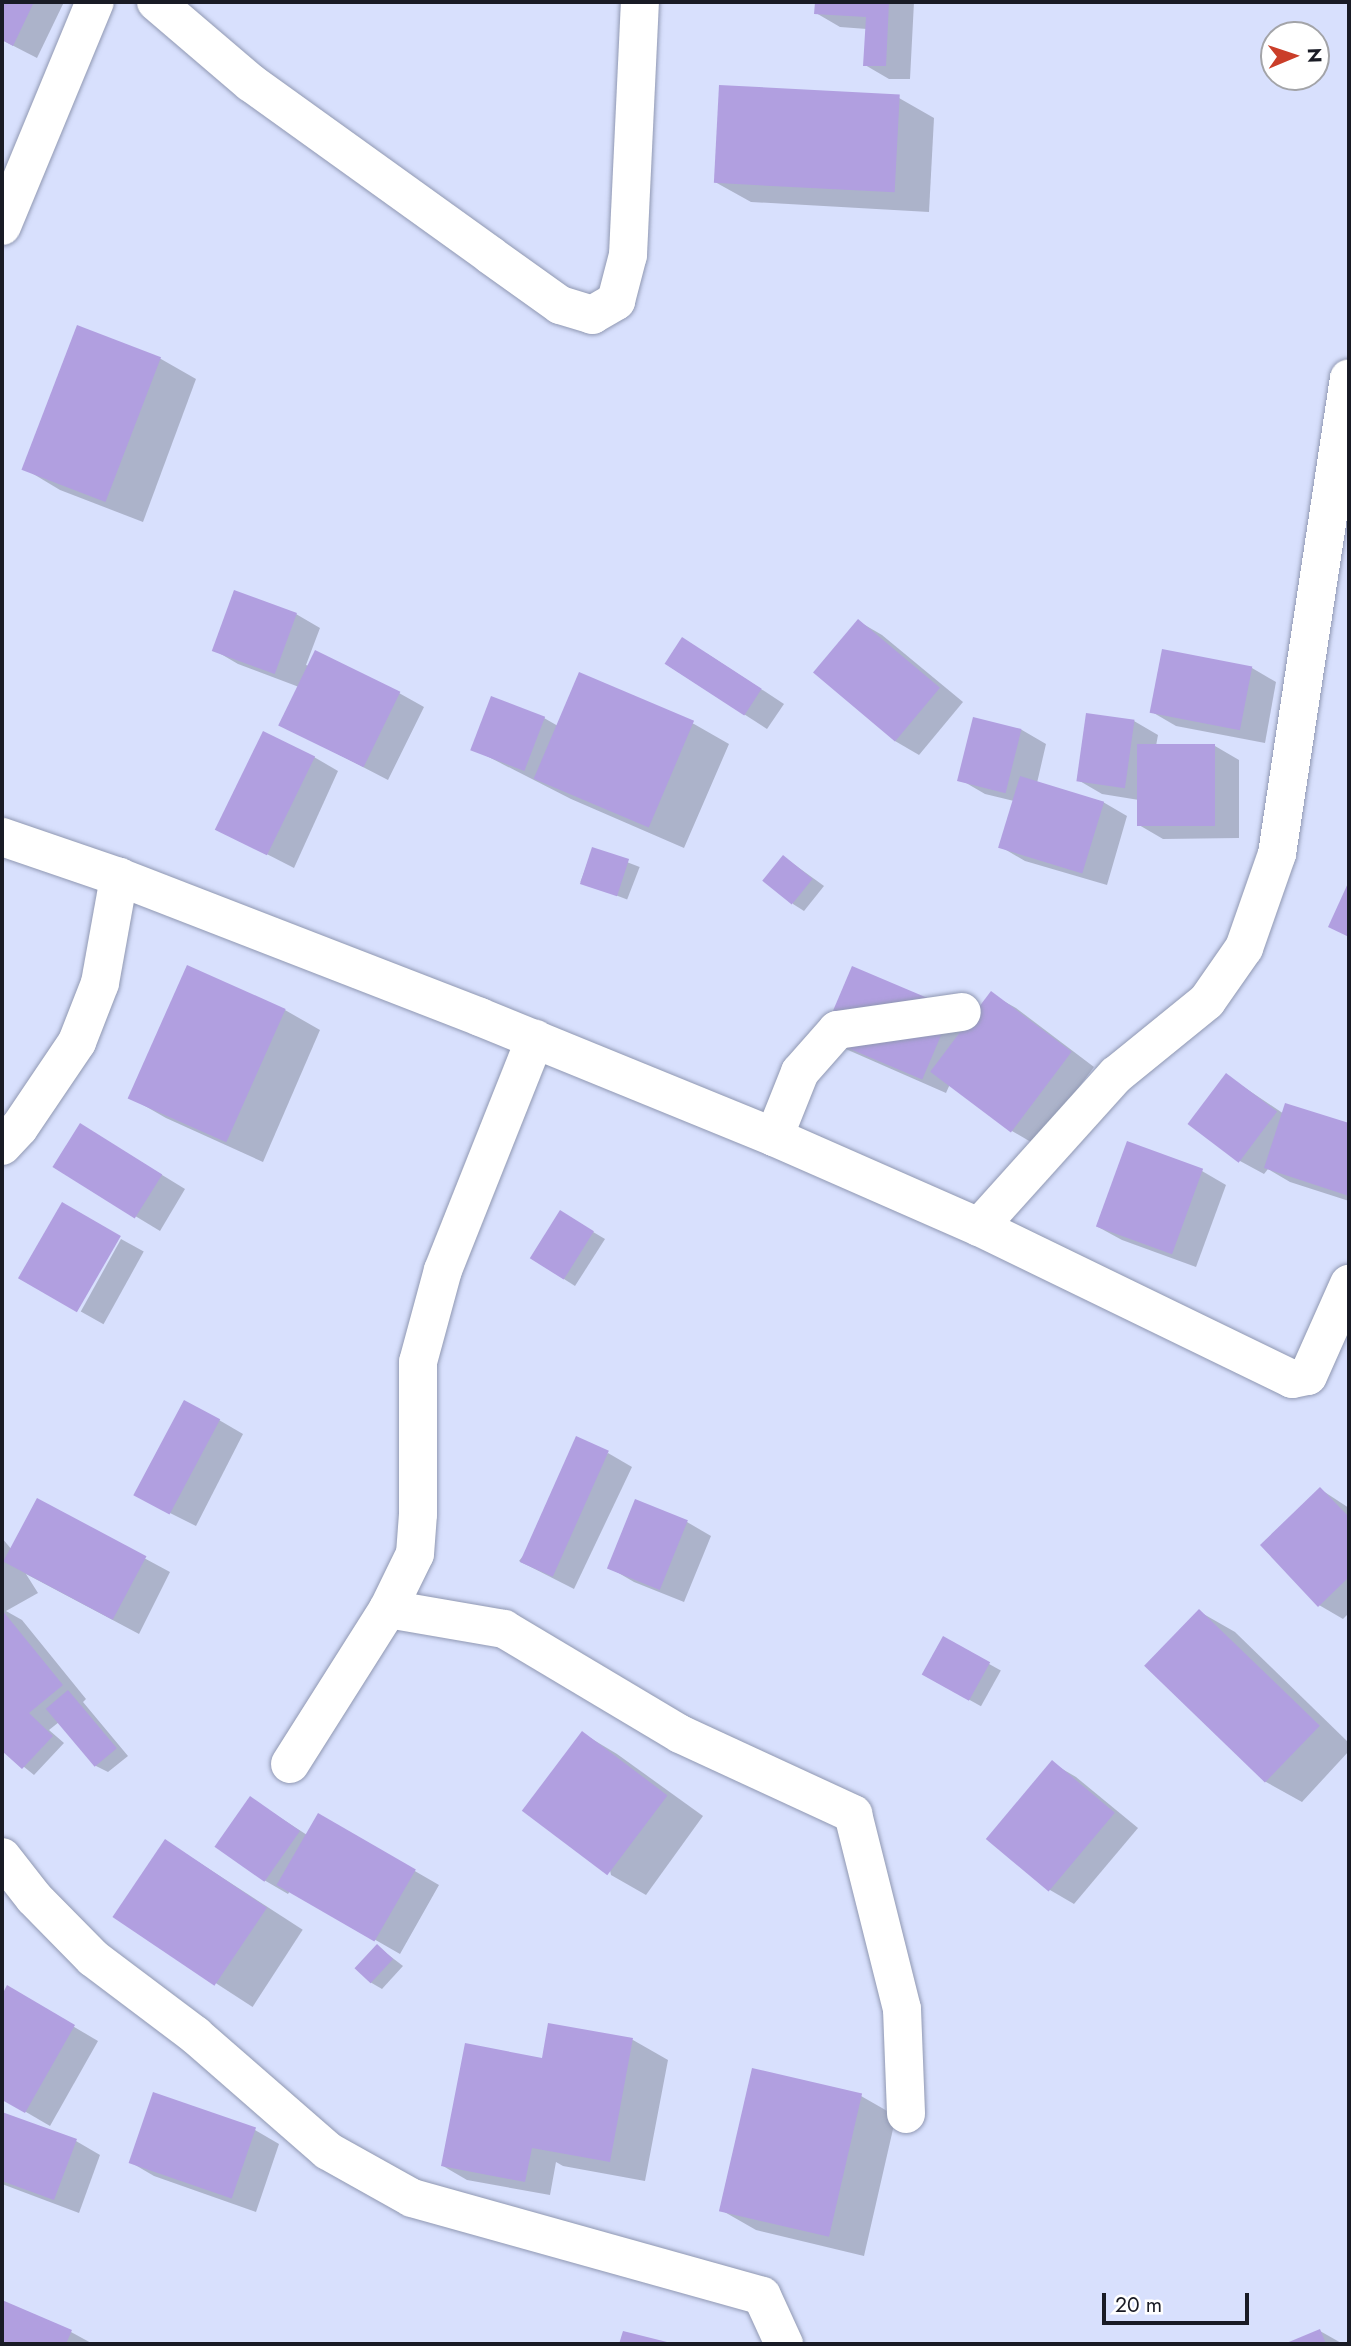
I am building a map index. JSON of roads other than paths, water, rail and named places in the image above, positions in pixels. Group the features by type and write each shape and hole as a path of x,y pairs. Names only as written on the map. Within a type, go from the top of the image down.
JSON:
{"street":[{"path":"2,226 95,2"},
{"path":"156,2 251,83 468,239 561,305 592,315 616,301 628,255 640,2"},
{"path":"979,1227 1116,1075 1207,1001 1244,948 1277,854 1337,535 1349,377"},
{"path":"2,837 119,877 535,1039 774,1137 979,1227 1292,1380 1308,1376 1349,1284"},
{"path":"2,1146 19,1128 77,1042 100,983 119,877"},
{"path":"774,1137 800,1072 836,1030 962,1012"},
{"path":"290,1764 388,1609 415,1553 418,1514 418,1362 448,1258 535,1039"},
{"path":"388,1609 505,1629 680,1734 853,1814 902,2008 906,2114"},
{"path":"2,1857 34,1898 93,1958 195,2035 328,2151 411,2199 762,2296 784,2344"}]}
